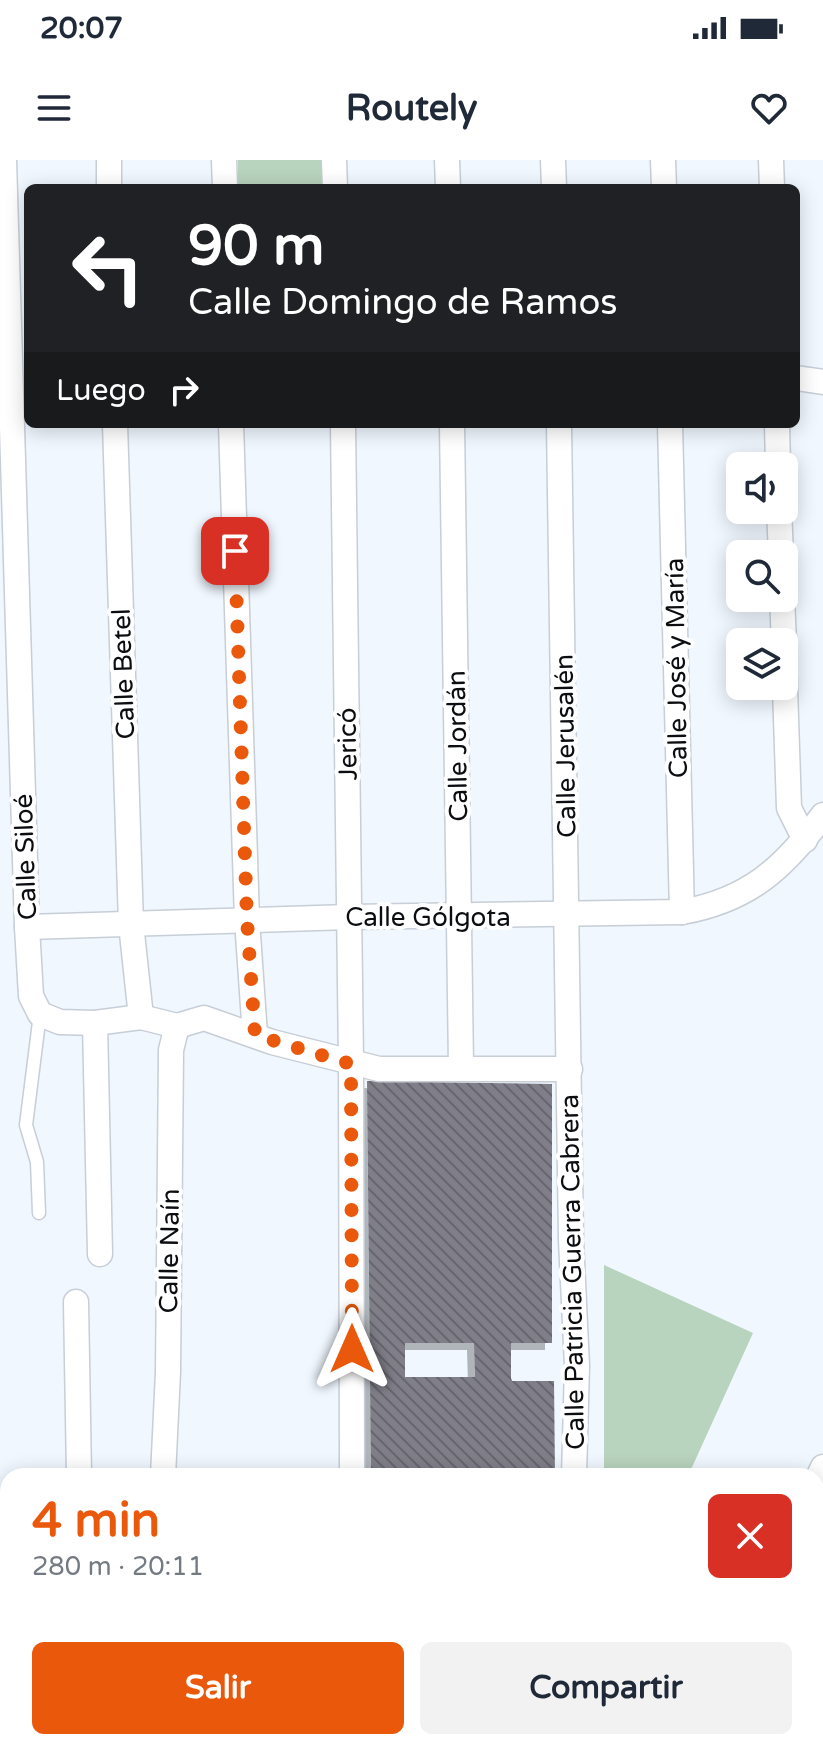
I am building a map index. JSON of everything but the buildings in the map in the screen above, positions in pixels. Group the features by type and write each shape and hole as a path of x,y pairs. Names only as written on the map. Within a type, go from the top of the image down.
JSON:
{"street":[{"name":"Calle Siloé","path":"4,160 11,268 27,927 31,996 40,1014"},
{"path":"109,160 109,184"},
{"path":"224,160 225,184"},
{"path":"334,160 335,184"},
{"path":"447,160 448,184"},
{"path":"553,160 554,184"},
{"path":"663,160 664,184"},
{"path":"771,160 772,184"},
{"path":"800,379 823,382"},
{"name":"Calle Betel","path":"115,428 131,924 141,1017"},
{"path":"231,428 247,920 255,1035"},
{"name":"Jericó","path":"343,428 351,1064 352,1468"},
{"name":"Calle Jordán","path":"452,428 461,1067"},
{"name":"Calle Jerusalén","path":"559,428 570,1069"},
{"name":"Calle José y María","path":"670,428 682,912"},
{"path":"777,428 778,452"},
{"path":"785,700 789,808 805,840"},
{"name":"Calle Gólgota","path":"27,927 349,917 682,912 712,907 774,873 823,815"},
{"path":"40,1014 60,1022 95,1023 141,1017 177,1026 204,1018 351,1064 379,1069 570,1069"},
{"path":"95,1023 100,1254"},
{"name":"Calle Naín","path":"163,1468 168,1372 171,1050 177,1026"},
{"name":"Calle Patricia Guerra Cabrera","path":"570,1069 577,1366 574,1468"},
{"path":"76,1302 79,1468"}],"lane":[{"name":"Calle Siloé","path":"39,1213 37,1162 26,1125 40,1014"}],"green space":[{"path":"238,160 325,160 326,184 238,184"},
{"path":"604,1265 753,1333 692,1468 604,1468"}],"route":[{"path":"235,551 247,920 255,1035 351,1064 352,1349"}]}
